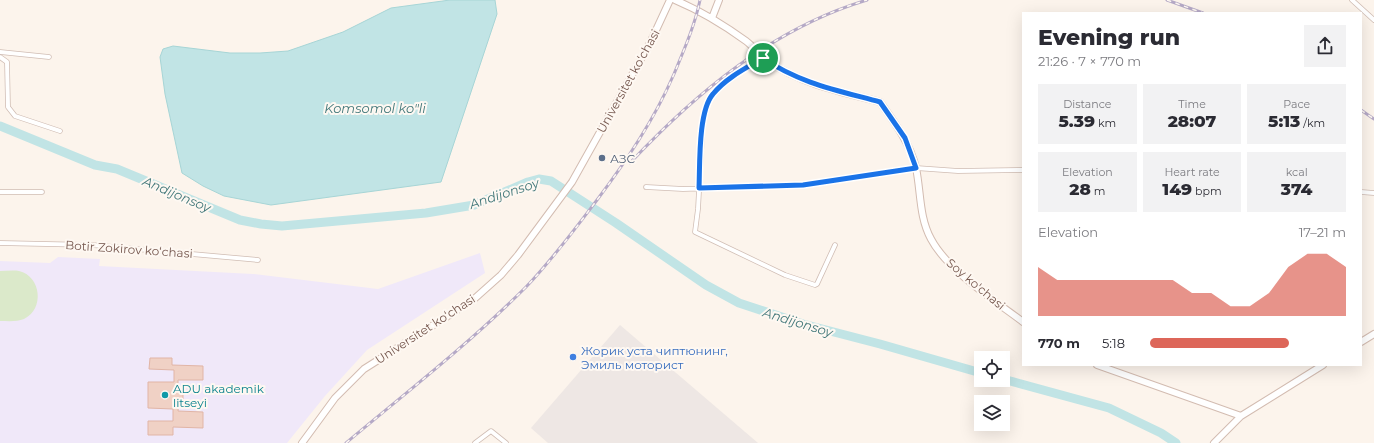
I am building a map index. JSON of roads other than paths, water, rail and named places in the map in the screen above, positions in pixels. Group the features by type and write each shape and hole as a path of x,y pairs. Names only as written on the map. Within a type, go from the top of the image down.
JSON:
{"main road":[{"name":"Universitet kо‘chasi","path":"302,443 335,398 364,369 473,300 501,275 518,255 572,182 651,41 670,0"},
{"name":"Soy ko'chasi","path":"675,0 712,18 748,42 763,58 798,78 880,102 905,138 916,168 920,204 930,239 941,255 956,270 1022,321"},
{"path":"712,18 719,0"},
{"path":"1362,341 1374,334"},
{"path":"1100,366 1241,416"},
{"path":"1214,443 1241,416 1321,366"}],"street":[{"path":"1352,0 1374,20"},
{"path":"0,52 49,58"},
{"path":"0,57 7,62 8,107 14,116 60,131"},
{"path":"763,58 733,76 712,94 706,105 703,118 698,209 695,232 785,275 812,285 817,284 835,245"},
{"path":"646,187 699,188 803,185 916,168 958,171 1022,170"},
{"path":"0,192 42,192"},
{"path":"1362,192 1374,193"},
{"name":"Botir Zokirov koʻchasi","path":"0,243 92,245 258,260"},
{"path":"476,443 491,431 506,443"}],"water":[{"name":"Komsomol ko\"li","path":"450,0 495,0 497,14 441,182 271,205 224,196 203,186 182,173 165,94 160,57 163,49 173,46 230,53 288,51 343,32 391,8"}],"waterway":[{"name":"Andijonsoy","path":"0,126 95,165 117,169 240,220 261,224 282,226 426,213 474,205 528,182 539,179 551,181 616,223 706,285 739,303 803,324 974,371"},
{"name":"Andijonsoy","path":"1010,381 1109,408 1161,433 1176,443"}],"railway":[{"path":"346,443 438,367 505,308 526,287 563,244 619,170 649,124 682,56 700,0"},
{"path":"630,163 655,137 709,88 768,45 800,27 833,12 867,0"},
{"path":"1167,0 1200,12"},
{"path":"1362,111 1374,119"}],"place":[{"name":"АЗС","path":"602,158"},
{"name":"Жорик уста чиптюнинг, Эмиль моторист","path":"573,357"},
{"name":"ADU akademik litseyi","path":"165,395"}]}
